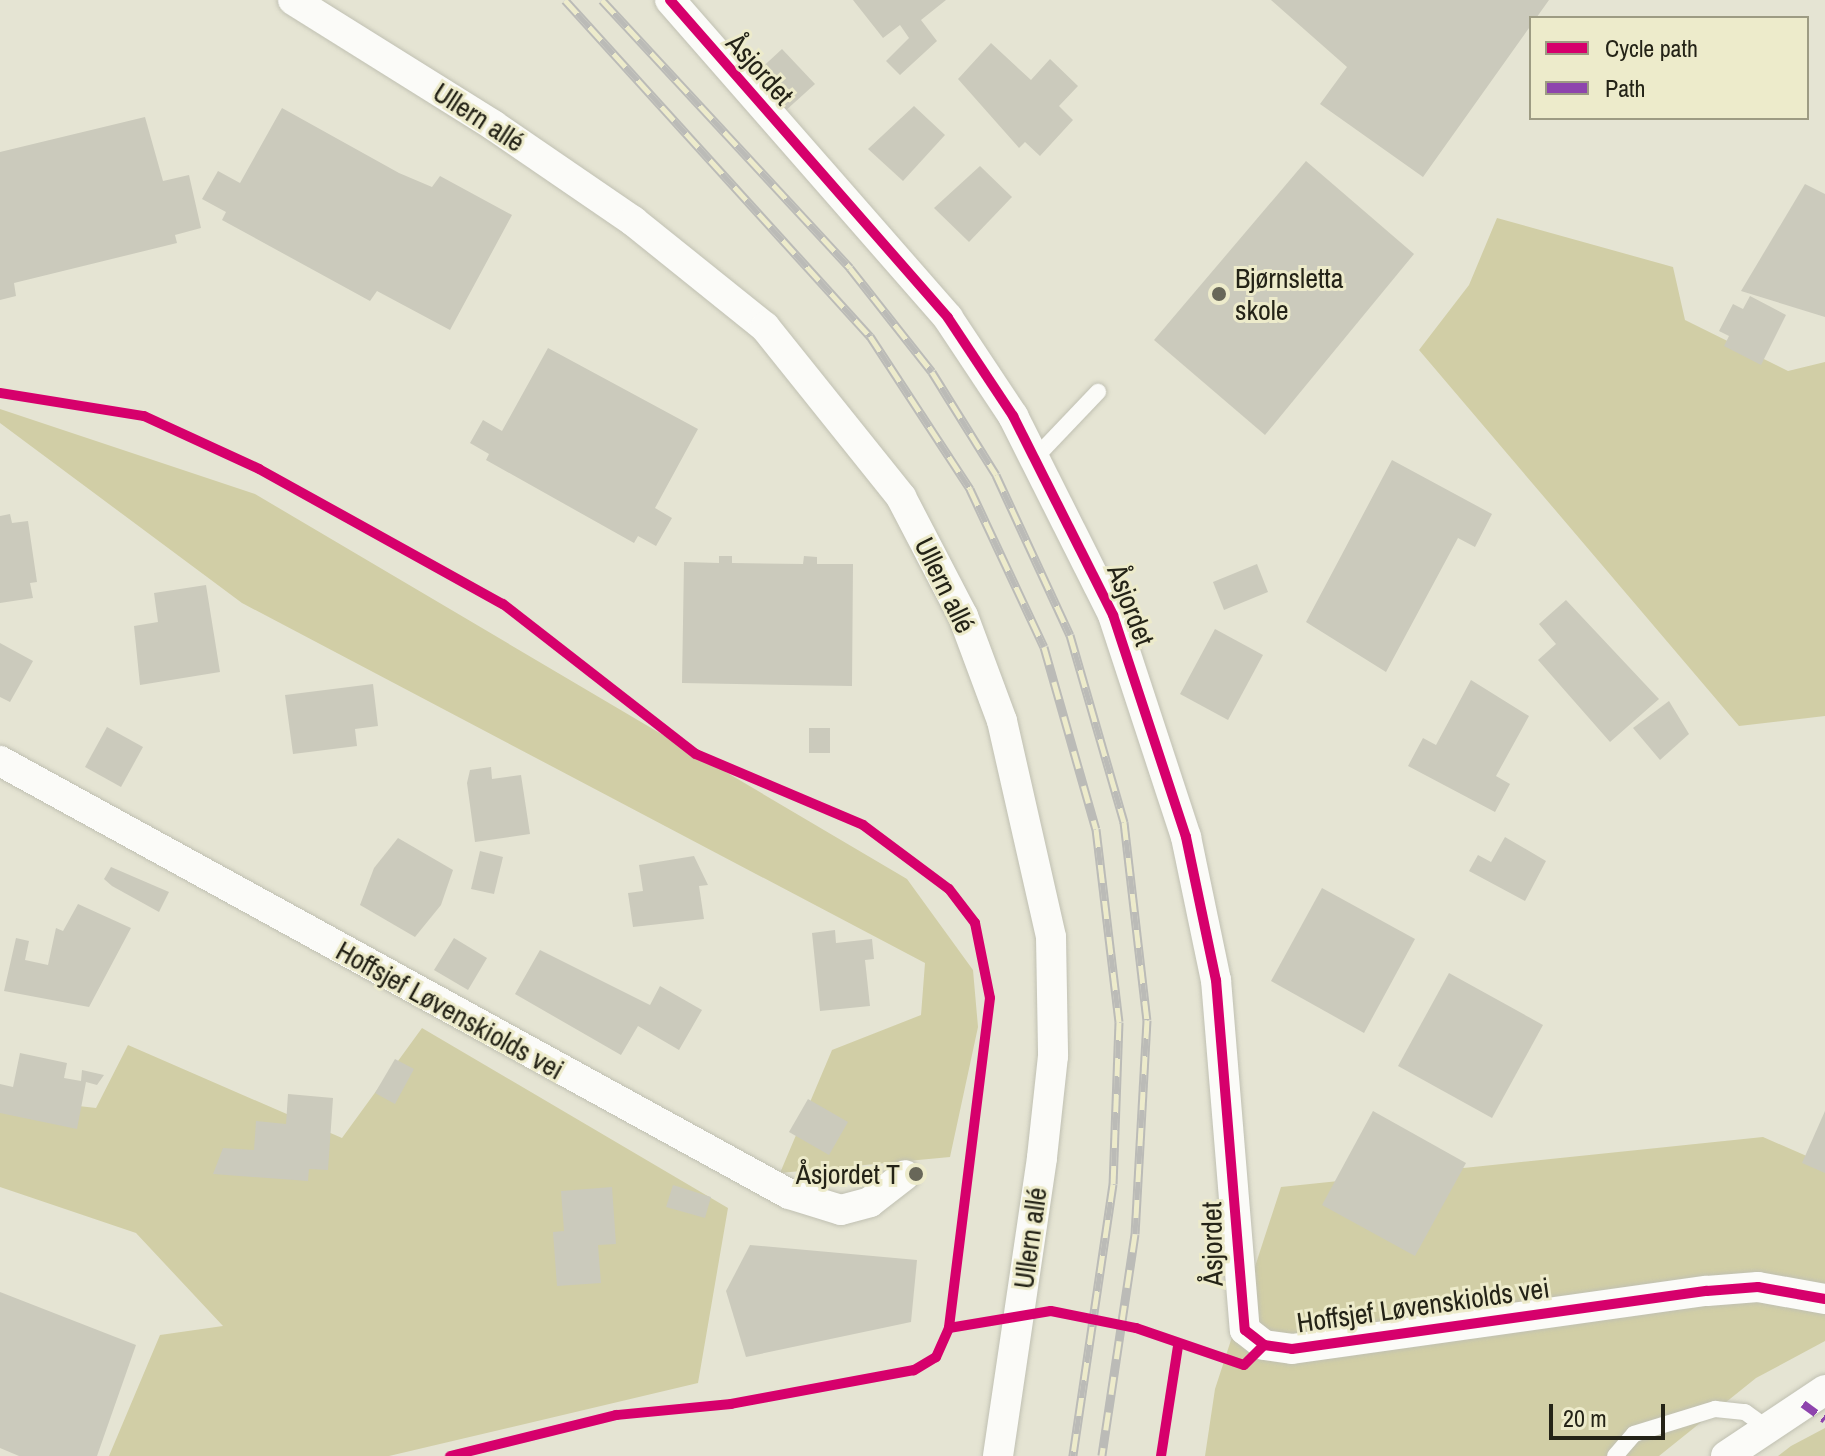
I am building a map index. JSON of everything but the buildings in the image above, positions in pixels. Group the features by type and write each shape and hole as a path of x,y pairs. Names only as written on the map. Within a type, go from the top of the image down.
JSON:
{"street":[{"name":"Ullern allé","path":"293,0 506,133 765,327 901,497 963,616 1006,734 1051,937 1053,1056 1042,1158 998,1456"},
{"name":"Åsjordet","path":"670,0 940,307 1036,457 1113,615 1186,837 1225,1035 1237,1302 1245,1330 1264,1345"},
{"name":"Hoffsjef Løvenskiolds vei","path":"0,761 789,1194 841,1210 870,1202 905,1175"},
{"name":"Hoffsjef Løvenskiolds vei","path":"1264,1345 1311,1348 1437,1324 1707,1291 1758,1287 1825,1299"},
{"path":"1726,1456 1825,1390"}],"lane":[{"path":"1036,457 1098,392"},
{"path":"1615,1456 1634,1434 1715,1409 1745,1412 1766,1427"}],"shaded area":[{"path":"1497,218 1673,267 1685,320 1788,371 1825,362 1825,716 1739,726 1419,350 1469,285"},
{"path":"0,409 255,494 907,879 973,970 978,1027 950,1157 780,1173 832,1050 921,1015 925,963 242,603 0,423"},
{"path":"422,1028 728,1208 698,1383 389,1456 109,1456 160,1335 223,1326 136,1233 0,1187 0,1097 96,1108 128,1045 342,1138"},
{"path":"1763,1137 1825,1164 1825,1341 1756,1378 1659,1456 1205,1456 1215,1389 1281,1187"},
{"path":"1825,1428 1825,1456 1778,1456 1791,1446"}],"railway":[{"path":"565,0 870,336 970,489 1044,647 1096,829 1119,1022 1113,1184 1073,1456"},
{"path":"602,0 850,268 932,372 996,475 1070,635 1124,822 1147,1020 1135,1234 1102,1456"}],"marked path":[{"path":"1803,1404 1825,1420"}],"cycle path":[{"path":"670,0 948,318 1013,416 1113,615 1186,837 1216,980 1245,1330 1264,1345 1292,1349 1707,1291 1758,1287 1825,1299"},
{"path":"0,393 144,416 259,469 503,604 696,754 863,825 949,889 975,923 990,998 949,1328 936,1357 914,1370 731,1404 616,1415 450,1456"},
{"path":"949,1328 1051,1311 1136,1328 1244,1365 1264,1345"},
{"path":"1161,1456 1178,1346"}],"place":[{"name":"Bjørnsletta skole","path":"1219,294"},
{"name":"Åsjordet T","path":"916,1174"}]}
